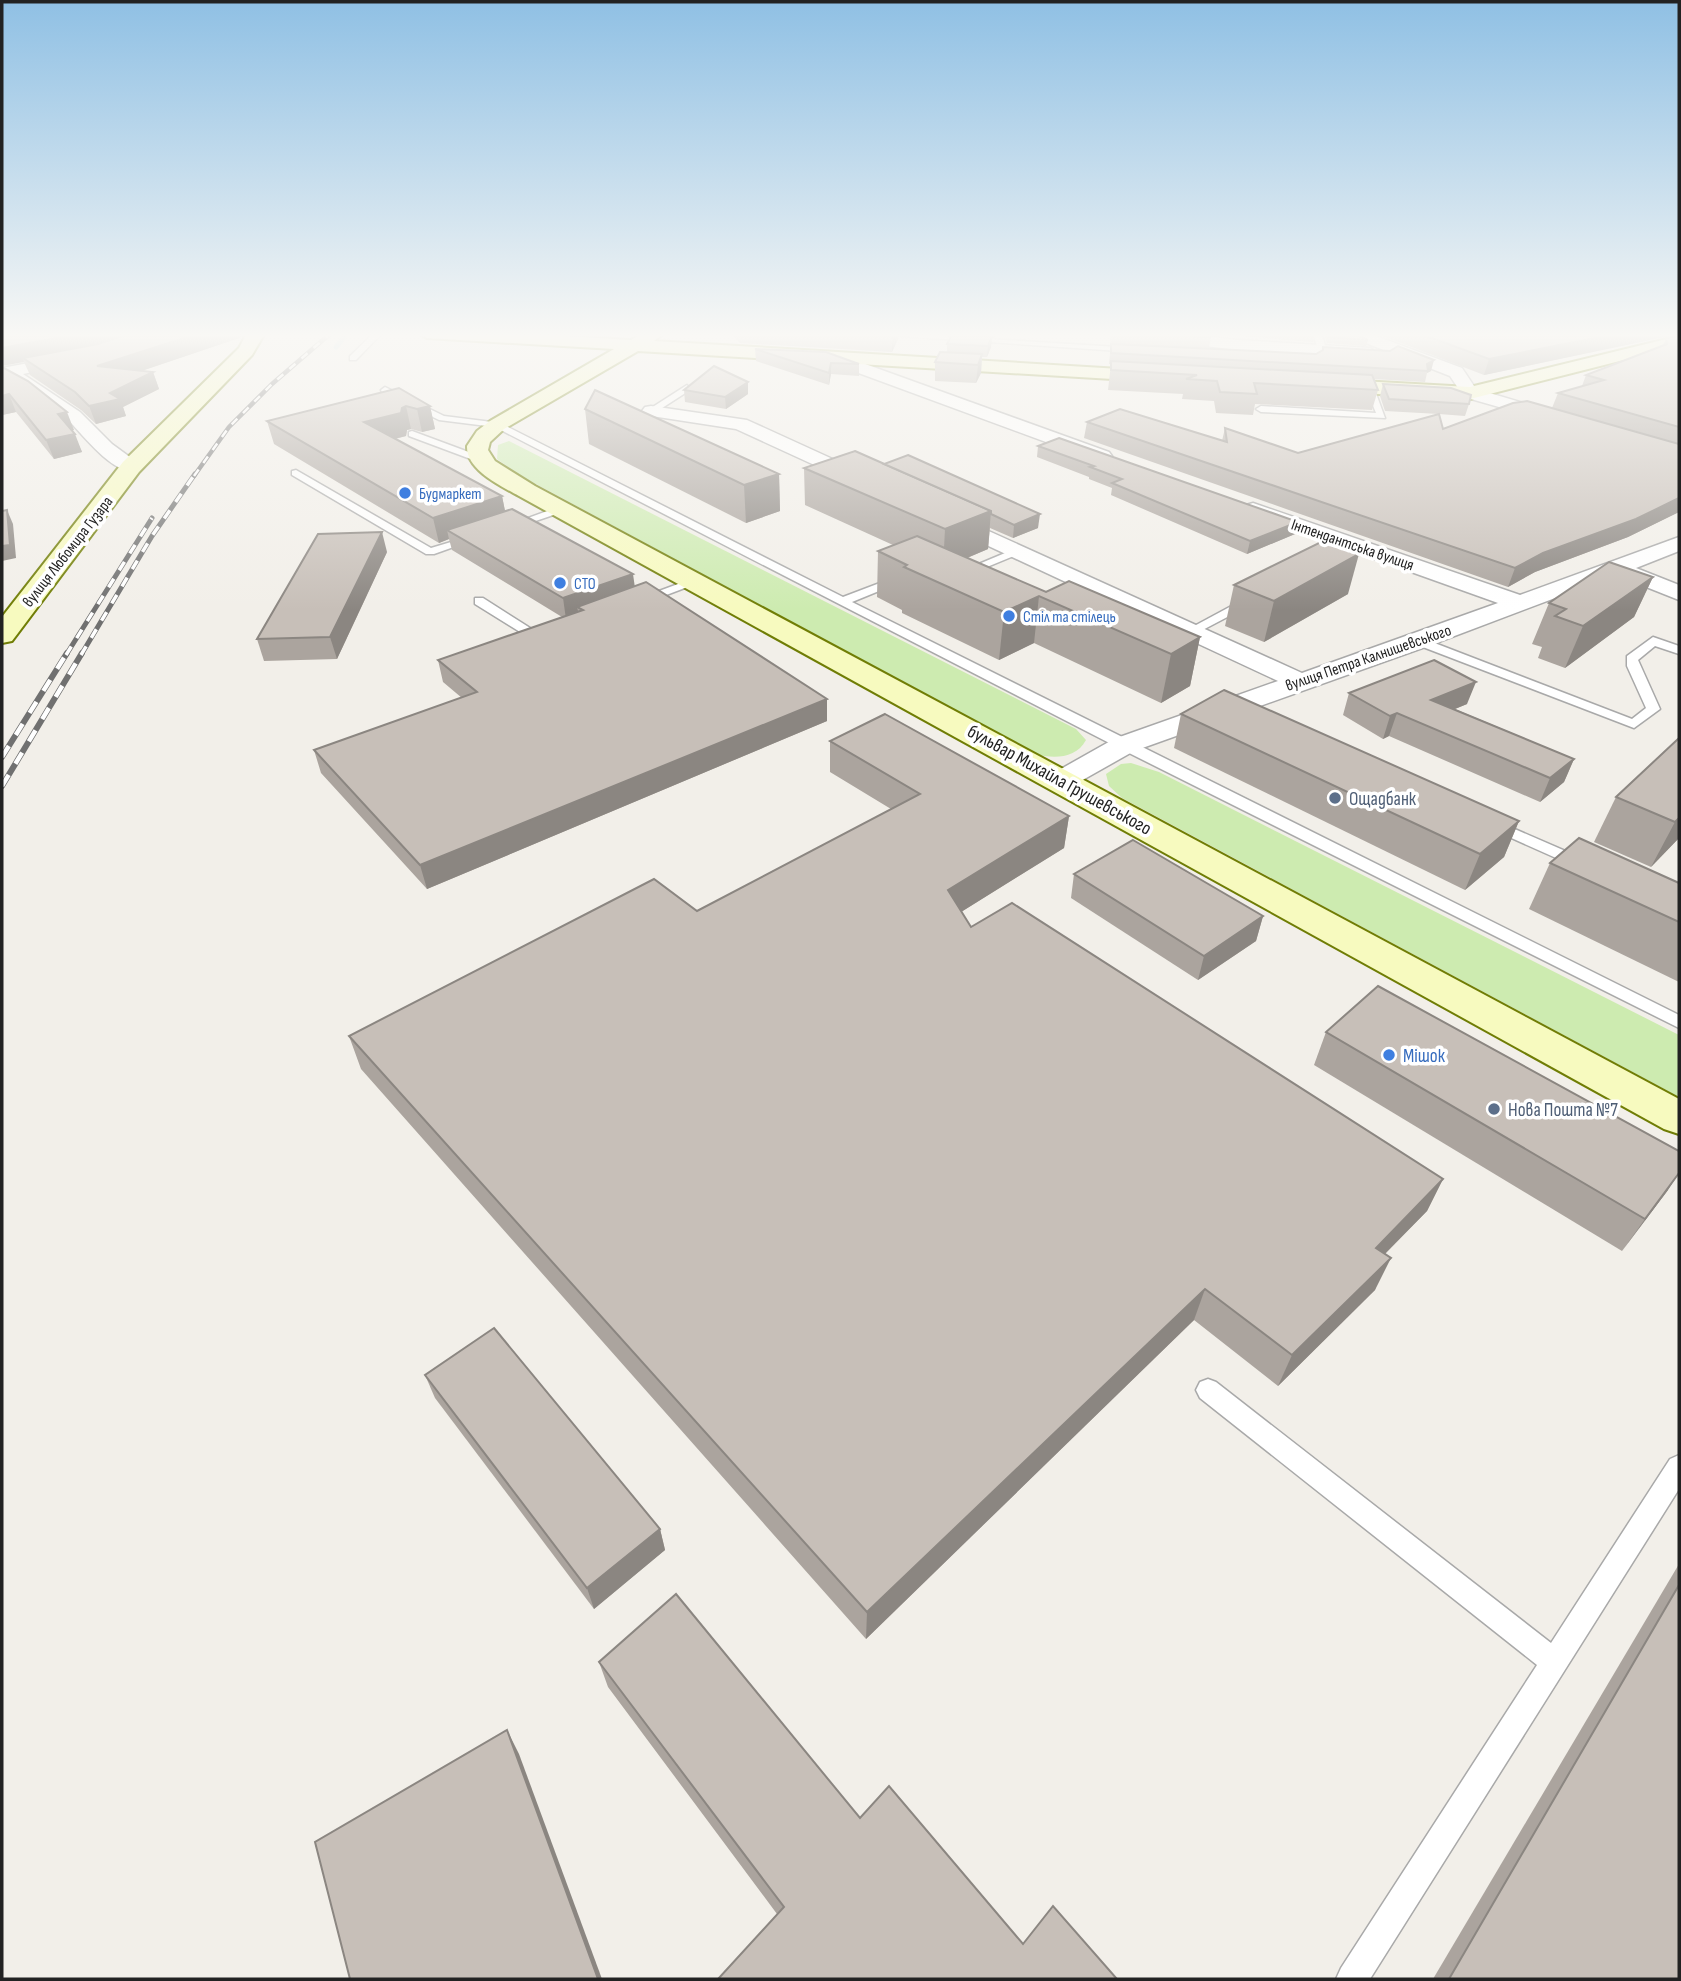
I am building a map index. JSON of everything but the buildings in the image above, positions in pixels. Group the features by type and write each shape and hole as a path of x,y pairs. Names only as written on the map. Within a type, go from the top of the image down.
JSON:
{"main road":[{"name":"вулиця Любомира Гузара","path":"2,635 131,467 172,425"},
{"path":"479,459 477,451 481,440 497,425"},
{"name":"бульвар Михайла Грушевського","path":"479,459 496,473 561,509 1679,1118"}],"street":[{"path":"83,425 131,467"},
{"path":"743,425 878,488"},
{"path":"1018,425 1123,464"},
{"name":"Інтендантська вулиця","path":"1240,505 1520,603"},
{"path":"929,511 1299,681"},
{"name":"вулиця Петра Калнишевського","path":"1062,780 1124,745 1679,544"},
{"path":"1617,568 1679,593"}],"lane":[{"path":"499,425 1124,745 1679,1022"},
{"path":"412,435 479,459"},
{"path":"296,473 430,552 482,535"},
{"path":"495,531 561,509"},
{"path":"946,580 1017,551"},
{"path":"843,601 910,574"},
{"path":"629,604 694,581"},
{"path":"1191,631 1253,598"},
{"path":"479,601 537,637 563,628"},
{"path":"1419,640 1634,724 1653,709 1648,688 1635,672 1631,659 1653,641 1679,650"},
{"path":"1228,706 1254,718"},
{"path":"1483,820 1597,870"},
{"path":"1209,1390 1554,1662"},
{"path":"1352,1979 1679,1466"}],"green space":[{"path":"509,441 1076,729 1086,740 1076,751 1064,756 1035,754 521,476 497,459 498,445"},
{"path":"1131,763 1159,772 1679,1035 1679,1097 1122,798 1109,786 1106,774 1121,764"}],"railway":[{"path":"194,476 231,425"},
{"path":"81,655 152,536 195,474"},
{"path":"66,655 152,518"},
{"path":"2,757 67,653"},
{"path":"2,786 82,653"}],"place":[{"name":"Будмаркет","path":"405,493"},
{"name":"СТО","path":"560,583"},
{"name":"Стіл та стілець","path":"1009,616"},
{"name":"Ощадбанк","path":"1335,798"},
{"name":"Мішок","path":"1389,1055"},
{"name":"Нова Пошта №7","path":"1494,1109"}]}
